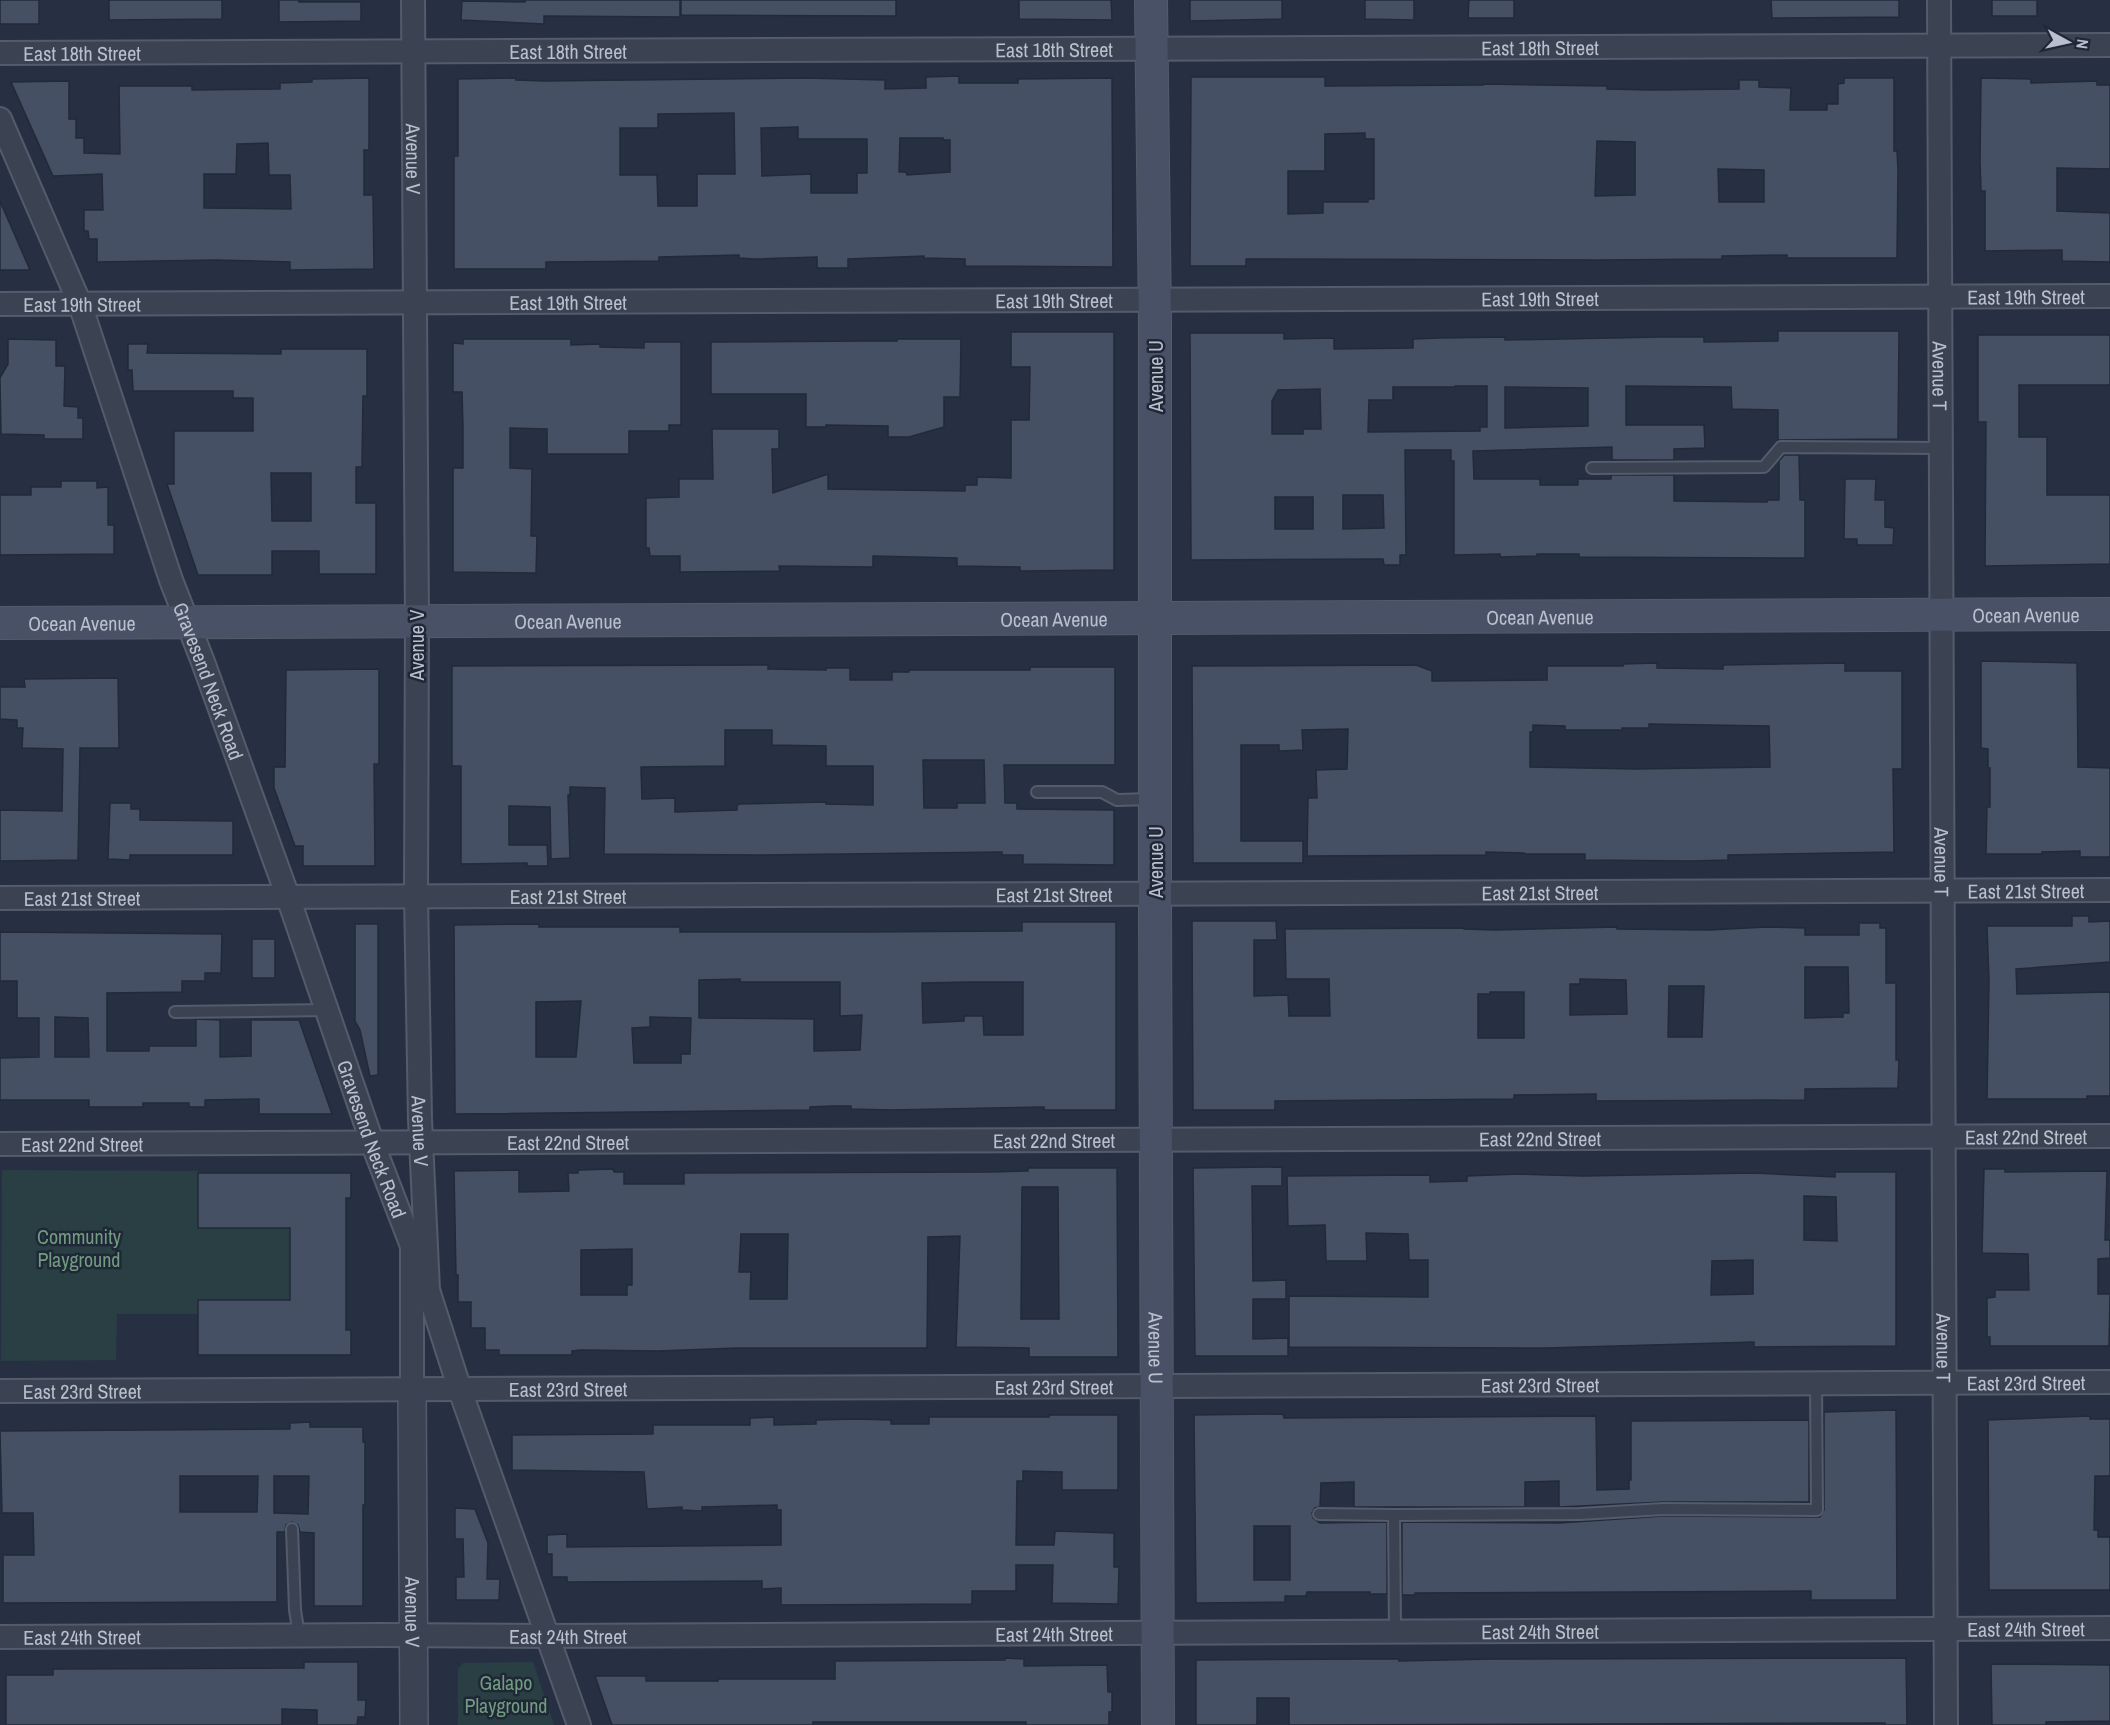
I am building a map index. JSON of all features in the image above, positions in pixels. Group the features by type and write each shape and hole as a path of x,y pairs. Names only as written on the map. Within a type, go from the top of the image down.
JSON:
{"main road":[{"name":"Avenue U","path":"1151,0 1155,300 1158,1725"},
{"name":"Ocean Avenue","path":"0,623 2110,614"}],"street":[{"name":"Avenue V","path":"413,0 417,622 416,896 420,1119 423,1142 428,1290 460,1390"},
{"name":"Avenue T","path":"1939,0 1946,1725"},
{"name":"East 18th Street","path":"0,53 2110,45"},
{"name":"Gravesend Neck Road","path":"0,119 80,303 171,580 288,897 372,1142 412,1246"},
{"name":"East 19th Street","path":"0,304 2110,296"},
{"name":"East 21st Street","path":"0,898 2110,890"},
{"name":"East 22nd Street","path":"0,1144 2110,1136"},
{"name":"Avenue V","path":"412,1246 414,1725"},
{"name":"East 23rd Street","path":"0,1391 2110,1382"},
{"path":"460,1390 579,1725"},
{"name":"East 24th Street","path":"0,1637 2110,1628"}],"lane":[{"path":"1592,468 1764,466 1781,447 1941,448"},
{"path":"1037,792 1102,792 1117,800 1155,799"},
{"path":"175,1012 327,1011"},
{"path":"1318,1514 1580,1514 1663,1509 1817,1510 1816,1383"},
{"path":"1394,1515 1395,1631"},
{"path":"292,1529 295,1610 299,1635"}],"green space":[{"name":"Community Playground","path":"2,1170 198,1171 198,1228 290,1228 291,1300 198,1300 198,1314 117,1314 116,1360 1,1361"},
{"name":"Galapo Playground","path":"533,1662 554,1725 458,1725 458,1669 463,1663"}],"building":[{"path":"0,0 39,0 39,24 0,24"},
{"path":"109,0 222,0 222,19 109,20"},
{"path":"279,0 361,2 361,21 279,22"},
{"path":"525,0 680,0 680,17 544,16 544,24 461,20 462,1 525,2"},
{"path":"681,0 896,0 896,16 681,15"},
{"path":"1019,0 1111,0 1112,20 1019,19"},
{"path":"1190,0 1282,0 1282,19 1190,21"},
{"path":"1365,0 1414,0 1414,20 1365,19"},
{"path":"1469,0 1514,0 1514,18 1468,18"},
{"path":"1771,0 1899,0 1899,17 1772,18"},
{"path":"1992,0 2037,0 2037,16 1992,16"},
{"path":"959,76 959,83 1018,83 1018,79 1112,78 1113,267 965,266 965,259 924,258 924,256 848,259 848,268 817,268 817,257 754,259 739,258 739,255 659,257 659,261 546,262 546,269 454,269 454,156 458,156 458,79 516,78 516,80 544,81 805,78 885,80 885,89 926,88 926,77","holes":["734,113 735,174 697,174 697,206 658,206 657,175 620,175 620,128 658,128 658,114","798,127 798,139 867,139 867,173 857,173 857,193 811,193 811,174 762,176 761,128","900,138 950,140 950,172 907,175 906,172 899,172"]},
{"path":"1191,77 1325,77 1325,86 1483,84 1607,86 1607,89 1652,90 1739,89 1739,80 1759,80 1759,87 1791,88 1790,110 1827,110 1827,104 1838,104 1838,84 1844,83 1844,78 1894,78 1894,151 1897,151 1898,170 1897,258 1787,258 1787,255 1722,256 1722,259 1599,260 1246,259 1246,266 1190,266","holes":["1365,133 1365,139 1374,139 1374,199 1368,199 1368,202 1323,202 1323,213 1288,214 1288,171 1325,171 1325,134","1597,141 1635,142 1635,195 1595,196","1718,169 1764,170 1764,202 1719,202"]},
{"path":"369,78 369,150 364,150 364,195 373,195 374,269 290,270 290,262 215,260 97,262 97,239 89,239 88,231 84,231 84,210 103,210 102,174 53,176 11,82 69,81 69,119 76,119 76,138 84,138 84,153 120,154 119,86 192,86 192,90 280,89 280,83 312,82 312,79","holes":["268,143 269,175 290,175 291,209 204,208 204,174 236,174 237,144"]},
{"path":"1981,78 2031,79 2031,83 2097,81 2097,85 2110,85 2110,169 2057,168 2057,211 2110,213 2110,262 2062,261 2062,250 1985,251 1985,191 1981,191 1980,160"},
{"path":"0,201 30,270 0,270"},
{"path":"1778,331 1899,331 1898,439 1778,440 1778,410 1732,409 1731,387 1626,386 1626,425 1704,425 1705,448 1674,449 1674,460 1612,460 1612,447 1473,451 1474,479 1540,479 1540,485 1578,485 1578,479 1611,479 1611,475 1674,475 1674,501 1767,502 1768,500 1779,500 1779,461 1784,455 1799,455 1800,500 1805,500 1805,558 1579,557 1579,554 1500,557 1500,554 1454,555 1454,461 1451,461 1451,450 1405,450 1406,555 1400,555 1400,565 1384,565 1383,559 1191,560 1190,333 1284,333 1284,339 1334,338 1334,349 1413,348 1413,339 1438,338 1505,337 1505,340 1704,337 1704,342 1778,341","holes":["1487,386 1487,427 1480,427 1480,431 1368,432 1369,400 1393,400 1393,387","1505,387 1588,388 1588,426 1505,428","1320,389 1321,429 1303,429 1303,434 1272,434 1272,401 1278,390","1343,495 1383,495 1384,528 1343,529","1275,497 1313,497 1313,529 1275,529"]},
{"path":"1011,332 1114,332 1114,570 1020,571 1020,567 957,566 957,558 873,556 873,567 779,566 780,571 680,572 680,556 650,556 649,548 646,548 646,498 679,497 679,479 713,479 712,429 779,429 779,449 772,449 773,493 828,474 828,489 965,491 965,485 977,485 977,477 1011,478 1011,420 1029,420 1030,367 1011,367"},
{"path":"1978,335 2110,335 2110,385 2019,385 2019,437 2047,437 2047,495 2110,495 2110,564 1985,566 1986,422 1978,422"},
{"path":"8,339 56,340 56,366 65,366 64,406 78,407 78,418 83,418 83,439 44,439 44,435 1,434 0,378 8,364"},
{"path":"463,339 571,339 571,345 600,344 600,347 644,348 644,342 681,342 681,425 669,425 669,431 629,431 629,454 547,454 547,429 510,428 510,468 532,469 531,536 537,536 536,573 453,572 453,468 463,468 463,427 462,392 453,392 453,343 463,344"},
{"path":"897,339 961,339 960,397 944,397 944,427 909,437 888,437 888,426 806,427 806,394 711,394 711,342 897,341"},
{"path":"128,344 148,344 147,353 281,354 281,349 367,349 367,396 363,396 362,467 356,467 356,503 376,503 376,574 319,574 319,551 272,551 272,575 198,575 167,484 174,484 174,431 253,431 253,398 233,398 233,391 133,391 132,370 128,370","holes":["271,473 311,473 311,521 272,521"]},
{"path":"1845,479 1876,479 1875,500 1885,500 1885,527 1894,528 1893,545 1857,545 1857,539 1844,539"},
{"path":"61,481 97,481 97,488 108,487 108,525 114,525 114,554 0,555 0,495 31,495 31,487 61,487"},
{"path":"1981,661 2077,663 2078,767 2110,768 2110,857 2080,857 2080,851 1986,854 1987,807 1990,807 1990,768 1988,768 1988,749 1981,748"},
{"path":"1657,663 1657,668 1723,669 1723,665 1845,663 1845,671 1902,671 1902,769 1893,769 1894,852 1728,855 1728,860 1691,861 1585,860 1585,854 1486,852 1486,855 1307,856 1308,798 1317,798 1316,770 1347,769 1348,729 1302,730 1303,750 1279,751 1279,745 1241,745 1241,841 1303,841 1303,863 1193,863 1192,666 1416,665 1432,671 1432,681 1547,680 1547,666 1623,666 1623,664","holes":["1649,724 1769,726 1770,767 1636,769 1530,767 1530,732 1533,732 1533,725 1565,726 1565,730 1622,730 1622,728 1649,728"]},
{"path":"768,665 768,669 850,668 850,680 892,680 892,672 909,672 909,670 1115,667 1115,765 1004,765 1005,803 1017,803 1017,809 1114,810 1114,865 1023,864 1023,855 1002,855 1002,852 604,854 605,788 570,787 570,795 568,795 570,858 551,859 550,807 509,806 509,845 547,845 548,866 527,866 527,863 461,864 461,766 452,766 452,666","holes":["725,730 772,730 772,745 826,746 826,766 873,766 873,805 826,804 826,802 739,804 737,810 675,812 675,798 642,799 641,767 725,766","923,760 984,760 985,803 957,803 957,808 924,808"]},
{"path":"379,669 379,764 374,764 375,866 303,866 303,846 295,846 274,788 274,767 285,767 286,670"},
{"path":"118,678 119,748 80,748 78,860 0,861 0,810 62,811 63,749 22,748 23,728 17,728 17,720 0,719 0,687 25,687 24,679"},
{"path":"110,803 131,803 131,809 140,809 140,820 233,821 233,855 130,855 130,860 108,859"},
{"path":"2072,916 2089,916 2089,922 2110,921 2110,962 2016,969 2017,994 2110,992 2110,1096 2087,1096 2087,1099 1987,1099 1989,980 1987,926 2072,926"},
{"path":"1192,921 1276,921 1277,940 1254,940 1254,996 1288,995 1289,1016 1330,1016 1329,979 1286,979 1285,929 1464,928 1495,930 1617,927 1617,929 1709,930 1767,927 1805,928 1805,935 1859,935 1859,923 1880,923 1880,928 1886,928 1886,983 1896,983 1898,1088 1805,1089 1805,1100 1596,1101 1596,1094 1514,1095 1514,1099 1275,1101 1275,1110 1193,1110","holes":["1805,967 1848,967 1849,1013 1843,1013 1843,1017 1805,1018","1580,979 1626,980 1627,1014 1570,1015 1570,984 1580,984","1669,986 1704,986 1702,1037 1668,1037","1490,992 1524,992 1524,1038 1478,1038 1478,994 1490,994"]},
{"path":"1022,922 1116,922 1116,1110 1044,1110 1044,1107 891,1110 833,1106 810,1107 810,1110 455,1114 454,925 680,927 680,932 1022,931","holes":["699,980 840,982 840,1016 862,1015 860,1050 814,1051 814,1019 699,1018","1023,982 1023,1035 984,1035 983,1016 964,1016 964,1021 923,1023 922,983","581,1001 576,1057 536,1057 536,1002","650,1017 691,1018 690,1054 681,1054 681,1063 634,1063 632,1028 650,1027"]},
{"path":"355,924 378,924 378,1075 370,1076 360,1030 355,1021"},
{"path":"0,932 222,934 221,973 205,973 205,981 182,981 182,992 107,993 107,1051 149,1051 149,1046 196,1046 196,1019 220,1020 220,1057 251,1056 251,1020 299,1020 332,1114 259,1114 259,1099 205,1100 205,1107 189,1107 189,1103 143,1103 143,1107 89,1107 89,1100 0,1100 0,1058 39,1057 39,1018 17,1018 17,981 0,981","holes":["55,1017 88,1018 89,1057 55,1057"]},
{"path":"252,939 275,939 275,978 252,978"},
{"path":"1282,1167 1282,1186 1252,1186 1253,1281 1286,1280 1286,1299 1253,1299 1253,1339 1288,1338 1288,1356 1195,1356 1193,1168"},
{"path":"1028,1168 1117,1168 1118,1357 1029,1357 1029,1348 956,1347 960,1236 928,1237 927,1348 581,1350 572,1351 572,1355 499,1355 499,1350 485,1350 485,1328 471,1328 471,1302 458,1302 454,1171 519,1170 519,1192 569,1191 568,1173 578,1173 578,1170 613,1169 614,1172 624,1172 624,1184 684,1184 684,1173 1028,1171","holes":["1022,1187 1058,1187 1059,1319 1021,1319","741,1234 788,1234 787,1299 750,1299 751,1272 739,1272","632,1249 632,1285 627,1285 627,1295 581,1295 581,1250"]},
{"path":"1984,1169 2005,1169 2005,1172 2107,1171 2105,1240 2110,1240 2110,1258 2098,1259 2098,1294 2110,1294 2109,1346 1990,1346 1990,1337 1987,1337 1987,1298 1995,1297 1995,1290 2029,1290 2028,1254 1982,1253"},
{"path":"1835,1172 1896,1172 1896,1346 1754,1347 1754,1342 1546,1348 1289,1347 1289,1296 1428,1297 1428,1260 1409,1260 1408,1234 1366,1233 1367,1261 1326,1261 1325,1225 1288,1226 1287,1176 1430,1175 1430,1182 1467,1181 1467,1176 1520,1174 1583,1176 1753,1173 1835,1177","holes":["1804,1196 1836,1197 1837,1241 1804,1240","1753,1260 1753,1294 1711,1295 1712,1261"]},
{"path":"198,1173 351,1173 351,1198 346,1198 346,1330 351,1330 351,1355 198,1355 198,1300 290,1300 290,1228 198,1228"},
{"path":"1896,1410 1897,1600 1811,1600 1811,1591 1415,1593 1415,1595 1402,1595 1402,1522 1560,1523 1663,1516 1820,1517 1824,1510 1824,1412"},
{"path":"1283,1414 1284,1418 1596,1416 1597,1490 1629,1489 1631,1421 1809,1420 1809,1502 1663,1502 1559,1507 1559,1481 1525,1482 1525,1507 1354,1507 1354,1482 1321,1483 1320,1507 1315,1508 1312,1513 1313,1518 1320,1523 1387,1522 1387,1594 1307,1592 1306,1596 1285,1596 1285,1602 1196,1603 1194,1415","holes":["1254,1526 1290,1526 1290,1580 1254,1580"]},
{"path":"1049,1415 1118,1415 1118,1490 1062,1490 1062,1472 1023,1471 1023,1481 1017,1481 1016,1545 1054,1545 1055,1531 1114,1533 1114,1567 1119,1567 1118,1604 1052,1603 1053,1565 1016,1565 1016,1591 972,1591 972,1604 781,1605 781,1588 762,1589 762,1581 567,1582 567,1577 552,1577 552,1554 547,1554 547,1535 567,1534 567,1547 781,1545 781,1510 777,1510 777,1505 702,1507 702,1511 682,1510 682,1507 647,1509 644,1472 512,1470 512,1435 653,1434 653,1425 750,1425 750,1418 774,1417 774,1425 816,1424 816,1420 855,1419 891,1420 891,1424 929,1424 929,1417 1049,1417"},
{"path":"2090,1416 2090,1419 2110,1419 2110,1476 2095,1476 2094,1530 2098,1530 2098,1537 2110,1537 2110,1590 1989,1590 1988,1420"},
{"path":"310,1422 310,1427 363,1427 365,1505 363,1505 363,1606 314,1606 314,1533 300,1532 298,1525 292,1522 286,1525 285,1532 277,1532 277,1602 3,1603 3,1555 34,1555 33,1513 2,1513 0,1431 290,1429 290,1423","holes":["180,1476 258,1476 257,1512 180,1512","274,1476 309,1476 308,1514 274,1513"]},
{"path":"455,1508 475,1509 488,1543 487,1579 500,1579 499,1600 456,1600 456,1577 464,1577 463,1539 455,1539"},
{"path":"1005,1658 1024,1659 1024,1666 1107,1665 1108,1692 1112,1692 1112,1712 1109,1712 1109,1725 1026,1725 1026,1722 813,1722 813,1725 612,1725 595,1676 646,1676 646,1681 835,1679 835,1661 1005,1660"},
{"path":"1906,1658 1907,1725 1885,1725 1885,1723 1289,1725 1289,1698 1257,1698 1257,1725 1196,1725 1196,1660"},
{"path":"304,1662 358,1662 358,1700 366,1700 365,1717 358,1717 357,1725 317,1725 317,1710 282,1709 282,1725 6,1725 6,1675 53,1675 53,1669 304,1668"},
{"path":"1991,1664 2110,1665 2110,1721 2046,1722 2046,1725 1992,1725"}]}
